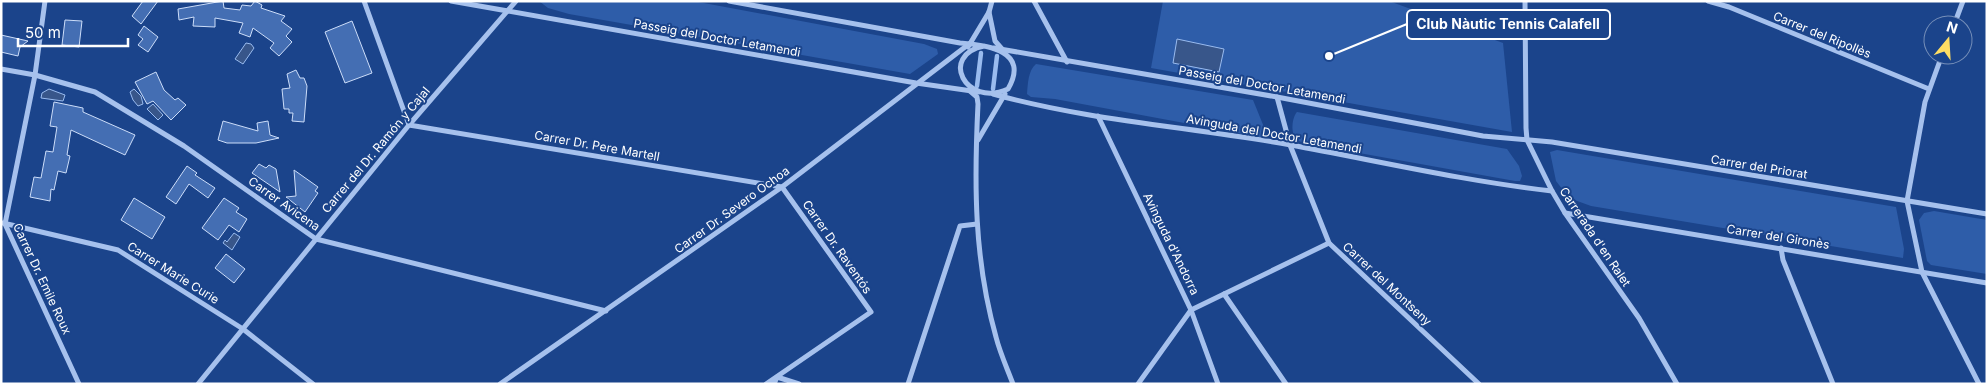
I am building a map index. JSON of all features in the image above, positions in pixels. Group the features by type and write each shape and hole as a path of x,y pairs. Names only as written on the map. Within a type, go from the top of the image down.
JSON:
{"street":[{"name":"Carrer Dr. Emile Roux","path":"46,1 35,75 3,223 79,384"},
{"path":"364,1 409,125"},
{"name":"Passeig del Doctor Letamendi","path":"451,1 916,83 979,92"},
{"name":"Carrer del Dr. Ramón y Cajal","path":"198,384 409,125 516,1"},
{"path":"729,1 984,46"},
{"path":"976,143 1008,89 1015,72 1012,61 995,41 990,12 992,1"},
{"path":"1034,1 1067,62"},
{"name":"Carrerada d'en Ralet","path":"1525,1 1527,140 1565,213 1639,318 1677,384"},
{"name":"Carrer del Ripollès","path":"1708,1 1929,89"},
{"path":"1958,15 1963,1"},
{"path":"990,12 969,44 960,69 964,82 977,97 978,104 976,143 977,224 986,299 996,340 1013,384"},
{"name":"Carrer Dr. Severo Ochoa","path":"500,384 782,188 969,44"},
{"path":"962,60 967,52 984,46"},
{"name":"Passeig del Doctor Letamendi","path":"984,46 1004,52 1277,97 1483,136 1527,140"},
{"path":"1938,65 1925,102 1907,201 1922,272 1979,384"},
{"name":"Carrer Avicena","path":"1,69 35,75 95,92 184,146 316,239 606,311"},
{"path":"964,82 971,89 979,92 993,94 1008,89"},
{"name":"Avinguda del Doctor Letamendi","path":"993,94 1098,116 1290,145 1479,182 1552,191"},
{"name":"Carrer del Montseny","path":"1277,97 1290,145 1328,243 1479,384"},
{"name":"Avinguda d'Andorra","path":"1098,116 1191,310 1218,384"},
{"name":"Carrer Dr. Pere Martell","path":"409,125 782,188"},
{"name":"Carrer del Priorat","path":"1527,140 1552,142 1987,214"},
{"name":"Carrer Dr. Raventós","path":"766,384 871,312 782,188"},
{"name":"Carrer del Gironès","path":"1565,213 1987,283"},
{"name":"Carrer Marie Curie","path":"3,223 118,250 243,329 313,384"},
{"path":"908,384 960,226 977,224"},
{"path":"1138,384 1191,310 1328,243"},
{"path":"1781,248 1783,260 1833,384"},
{"path":"1224,294 1286,384"},
{"path":"774,384 777,376 799,384"}],"shaded area":[{"path":"539,1 693,1 924,44 937,49 938,54 910,74 569,14 548,8"},
{"path":"1163,1 1389,1 1503,43 1512,132 1151,68"},
{"path":"1177,39 1224,49 1219,72 1173,63"},
{"path":"246,43 251,44 254,48 243,64 235,59"},
{"path":"1036,64 1253,100 1266,132 1265,138 1055,99 1031,97 1027,94 1028,82 1031,70"},
{"path":"49,89 65,95 63,101 41,98 42,93"},
{"path":"134,89 141,96 143,104 138,106 133,100 130,92"},
{"path":"153,104 163,115 158,120 147,109"},
{"path":"1297,112 1507,149 1519,166 1522,176 1520,181 1515,181 1309,144 1297,140 1293,134 1293,121"},
{"path":"1557,150 1896,207 1904,249 1903,258 1591,206 1569,198 1556,181 1550,152"},
{"path":"1934,211 1987,220 1987,274 1931,265 1927,261 1919,220 1924,213"},
{"path":"234,233 240,237 232,250 223,243 225,240 227,242"}],"building":[{"path":"143,1 158,1 141,24 132,16"},
{"path":"223,1 224,8 240,10 242,5 251,6 255,1 262,5 261,8 285,16 281,21 292,29 286,36 292,42 279,56 270,48 274,43 253,28 250,37 239,33 243,23 215,18 215,27 193,26 194,17 179,20 178,9"},
{"path":"65,20 82,21 79,47 62,45"},
{"path":"352,21 372,73 345,83 325,32"},
{"path":"144,26 158,37 148,52 138,45 143,39 138,35"},
{"path":"1,35 28,41 20,47 18,56 1,52"},
{"path":"296,70 300,78 304,78 307,86 304,122 292,121 293,113 289,113 289,109 284,109 282,89 290,88 287,74"},
{"path":"156,72 164,90 175,100 178,98 186,105 171,120 153,101 147,104 135,82"},
{"path":"54,102 83,108 83,112 135,135 125,155 71,130 67,155 70,156 66,173 58,171 54,190 51,189 50,201 30,197 34,177 41,178 46,151 53,152 57,127 50,126"},
{"path":"223,121 258,131 257,123 268,121 270,135 279,138 256,143 227,143 218,140"},
{"path":"259,164 266,168 269,165 276,169 280,192 252,173"},
{"path":"187,166 197,173 195,175 215,188 208,198 189,184 176,204 166,197"},
{"path":"294,170 318,187 315,191 318,193 305,212 286,197 296,196"},
{"path":"134,198 165,217 152,239 121,220"},
{"path":"224,198 239,208 236,212 247,219 239,232 229,225 218,240 202,228"},
{"path":"226,254 245,269 234,283 215,268"}],"waterway":[{"path":"977,86 981,53"},
{"path":"993,89 997,56"}],"place":[{"name":"Club Nàutic Tennis Calafell","path":"1329,56"}]}
